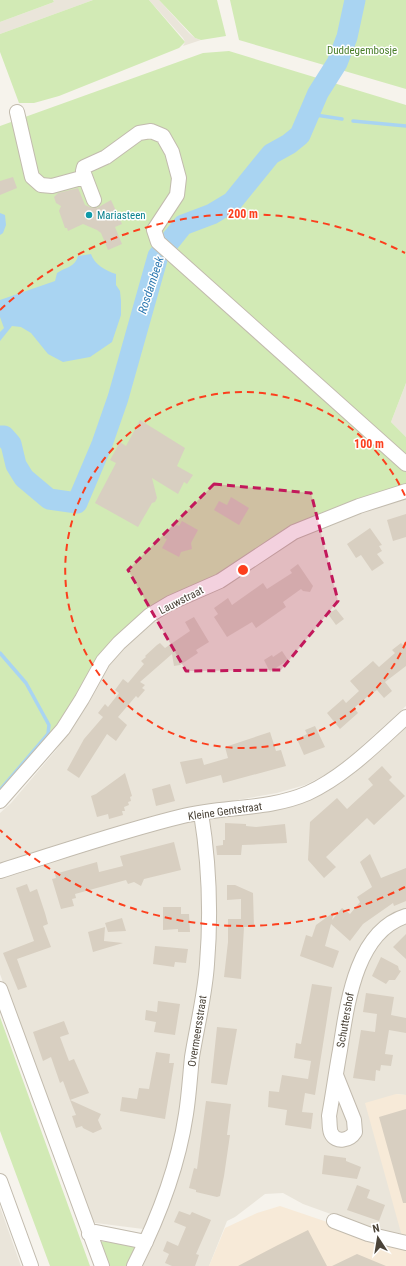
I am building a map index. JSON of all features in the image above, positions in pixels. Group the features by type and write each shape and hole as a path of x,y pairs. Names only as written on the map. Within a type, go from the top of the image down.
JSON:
{"street":[{"path":"17,112 32,177 41,185 52,186 85,177"},
{"path":"94,200 83,171 84,167 106,157 139,133 151,131 163,136 172,152 179,178 177,195 154,230 158,242 406,464"},
{"name":"Lauwstraat","path":"0,802 63,729 103,661 119,643 150,615 170,603 220,581 294,532 359,506 406,491"},
{"name":"Kleine Gentstraat","path":"0,871 140,828 201,813 220,809 273,804 294,799 310,792 334,778 406,717"},
{"name":"Overmeersstraat","path":"134,1266 146,1242 167,1190 176,1162 186,1115 192,1058 207,965 207,886 205,834 201,813"},
{"name":"Schuttershof","path":"336,1074 347,1001 358,966 374,939 395,919 406,916"},
{"path":"0,989 102,1266"},
{"path":"0,1181 31,1266"},
{"path":"334,1221 368,1234 406,1243"},
{"path":"89,1234 96,1232 146,1242"}],"highlighted area":[{"path":"214,484 311,493 338,601 281,670 186,671 128,570"}],"shaded area":[{"path":"53,0 93,0 0,34 0,22 54,2"},
{"path":"149,0 159,0 189,33 195,38 201,40 183,46 185,42 183,38"},
{"path":"406,383 406,437 391,422"},
{"path":"406,498 406,706 345,761 327,774 305,785 277,793 171,812 98,832 0,865 0,813 11,803 56,750 115,656 147,626 169,610 239,577 292,541 328,525 390,501"},
{"path":"406,723 406,1095 396,1094 403,1240 303,1204 283,1193 265,1194 235,1217 227,1221 209,1266 143,1266 159,1231 88,1222 0,974 0,874 208,815 293,803"},
{"path":"396,1094 406,1095 406,1240 403,1240 365,1103"},
{"path":"280,1206 406,1246 406,1266 209,1266 225,1228 257,1213"},
{"path":"0,1207 21,1266 0,1266"}],"green space":[{"path":"0,0 53,0 54,2 0,22"},
{"path":"93,0 149,0 185,42 179,48 59,96 34,103 19,103 0,52 0,34"},
{"path":"159,0 217,0 226,36 201,40 195,38"},
{"name":"Duddegembosje","path":"230,0 406,0 406,89 239,40"},
{"path":"229,51 406,105 406,383 391,422 406,437 406,486 369,499 218,578 152,606 71,705 19,776 0,797 0,126 203,53"},
{"path":"0,1017 90,1266 50,1266 0,1131"},
{"path":"98,1241 135,1245 135,1251 128,1266 105,1266"}],"water":[{"path":"0,213 5,215 6,225 3,233 0,235"},
{"path":"91,254 101,267 116,274 116,285 120,291 121,315 112,342 90,357 63,362 48,354 31,333 21,327 12,326 0,341 0,332 4,328 0,317 0,300 55,281 57,273 72,265 77,260 78,256"}],"building":[{"path":"13,177 17,188 0,195 0,181"},
{"name":"Mariasteen","path":"78,188 85,205 92,208 97,208 111,200 122,224 115,227 122,244 108,250 101,233 97,230 83,224 68,231 67,228 65,228 59,211 61,206 56,203 54,197 58,193"},
{"path":"140,420 185,448 177,466 193,475 187,484 184,482 178,494 152,478 157,498 155,502 152,503 138,527 95,503 116,463 110,460 120,442 126,446"},
{"path":"231,497 249,508 239,525 214,510 219,501 227,505"},
{"path":"406,514 406,537 393,541 387,520"},
{"path":"182,521 198,530 191,543 192,549 181,552 179,557 162,548 167,539 164,538 173,523 179,526"},
{"path":"370,528 382,545 379,546 382,551 377,554 384,563 372,571 361,555 356,558 347,544"},
{"path":"298,564 313,586 310,592 303,591 301,589 283,602 286,607 256,628 252,622 227,637 214,617 218,614 214,608 228,598 232,605 263,583 267,589 292,573 290,570"},
{"path":"336,609 344,619 336,625 328,614"},
{"path":"194,617 209,642 196,650 198,653 180,665 174,666 172,654 140,682 145,685 142,688 145,690 138,698 136,696 118,717 127,725 116,741 107,734 79,778 67,770 84,739 103,717 98,713 105,704 108,707 119,693 115,690 123,679 128,683 144,664 141,661 157,645 160,643 165,648 190,631 185,622"},
{"path":"401,643 404,646 406,644 406,666 385,682 392,691 384,698 377,690 367,697 354,708 358,713 340,729 327,713 343,699 346,703 359,691 350,681 373,661 379,667 395,653 392,650"},
{"path":"282,651 288,660 270,672 264,660 272,655 273,657"},
{"path":"315,726 325,747 304,755 297,739 307,734 305,730"},
{"path":"270,732 276,751 281,750 286,766 223,783 221,775 186,784 180,762 202,758 204,765 228,758 225,747"},
{"path":"382,766 392,777 389,780 405,796 374,825 367,818 326,857 336,867 324,878 308,860 310,822 337,798 347,809 373,785 368,779"},
{"path":"125,773 132,796 130,797 131,801 128,802 129,805 124,807 125,811 122,811 123,815 109,819 108,814 97,817 91,796"},
{"path":"170,784 175,801 156,806 152,789"},
{"path":"225,823 246,824 246,826 256,827 285,824 287,843 242,845 241,855 217,855 216,846 223,845 223,840 225,840"},
{"path":"174,842 181,870 144,879 141,886 134,882 128,884 126,880 75,894 76,898 72,899 74,906 61,909 52,879 56,878 55,874 97,862 99,872 123,866 120,856"},
{"path":"370,854 381,878 406,868 406,901 394,906 393,903 363,924 350,941 331,924 325,946 339,951 333,968 300,956 306,935 312,937 316,925 334,912 332,920 342,908 350,914 360,902 357,897 372,887 360,862"},
{"path":"27,884 30,892 37,889 48,924 43,926 51,947 17,959 27,987 18,990 3,953 34,941 16,888"},
{"path":"227,885 235,885 253,893 254,927 244,927 241,979 224,977 228,942 228,919 241,919 241,899 227,900"},
{"path":"163,907 181,907 181,914 189,914 190,932 178,932 178,929 163,930"},
{"path":"122,918 126,931 108,932 105,923"},
{"path":"105,927 104,941 123,943 93,952 88,932"},
{"path":"406,934 406,959 393,947"},
{"path":"155,946 188,949 186,963 175,962 174,967 153,964"},
{"path":"381,957 398,966 399,970 401,971 395,980 389,980 386,984 372,976"},
{"path":"312,984 332,987 315,1095 305,1093 302,1112 313,1113 311,1129 285,1125 287,1110 268,1107 269,1091 279,1092 282,1075 308,1079 311,1061 294,1058 296,1043 301,1044"},
{"path":"366,993 394,997 391,1015 406,1018 406,1033 389,1030 385,1054 393,1055 391,1066 381,1065 380,1071 376,1070 375,1081 353,1078 361,1030 375,1032 377,1014 363,1012"},
{"path":"158,1001 180,1004 175,1035 154,1032 156,1022 145,1020 146,1010 157,1012"},
{"path":"64,1021 69,1034 60,1037 69,1061 74,1059 89,1093 70,1100 63,1081 60,1083 51,1057 43,1061 33,1032"},
{"path":"217,1027 237,1029 227,1085 211,1083"},
{"path":"156,1052 170,1054 169,1063 174,1063 165,1119 120,1111 122,1097 137,1099 139,1088 149,1089"},
{"path":"70,1100 101,1114 98,1120 102,1129 93,1133 82,1126 76,1128 72,1116 76,1115"},
{"path":"206,1101 231,1104 227,1135 230,1135 224,1176 220,1196 217,1197 196,1192 196,1190 189,1188 194,1168 197,1169"},
{"path":"406,1109 406,1203 403,1203 379,1117"},
{"path":"324,1155 346,1158 346,1161 361,1167 357,1179 322,1174"},
{"path":"357,1185 370,1190 367,1198 385,1205 379,1221 347,1210"},
{"path":"179,1211 190,1215 192,1212 211,1220 196,1254 199,1255 195,1266 172,1266 165,1263 169,1254 163,1251 167,1241 178,1246 186,1227 174,1222"},
{"path":"308,1230 327,1266 238,1266 278,1245"},
{"path":"357,1254 386,1266 332,1266"}],"waterway":[{"name":"Rosdambeek","path":"0,436 4,436 11,444 16,465 24,478 49,499 77,503 102,444 118,398 158,256 183,225 212,214 232,202 271,154 289,144 300,135 318,93 337,63 347,37 355,0"},
{"path":"309,114 342,119"},
{"path":"353,121 406,126"},
{"name":"Rosdambeek","path":"0,653 26,683 49,725 48,734 0,790"}],"place":[{"name":"Mariasteen","path":"89,215"}]}
